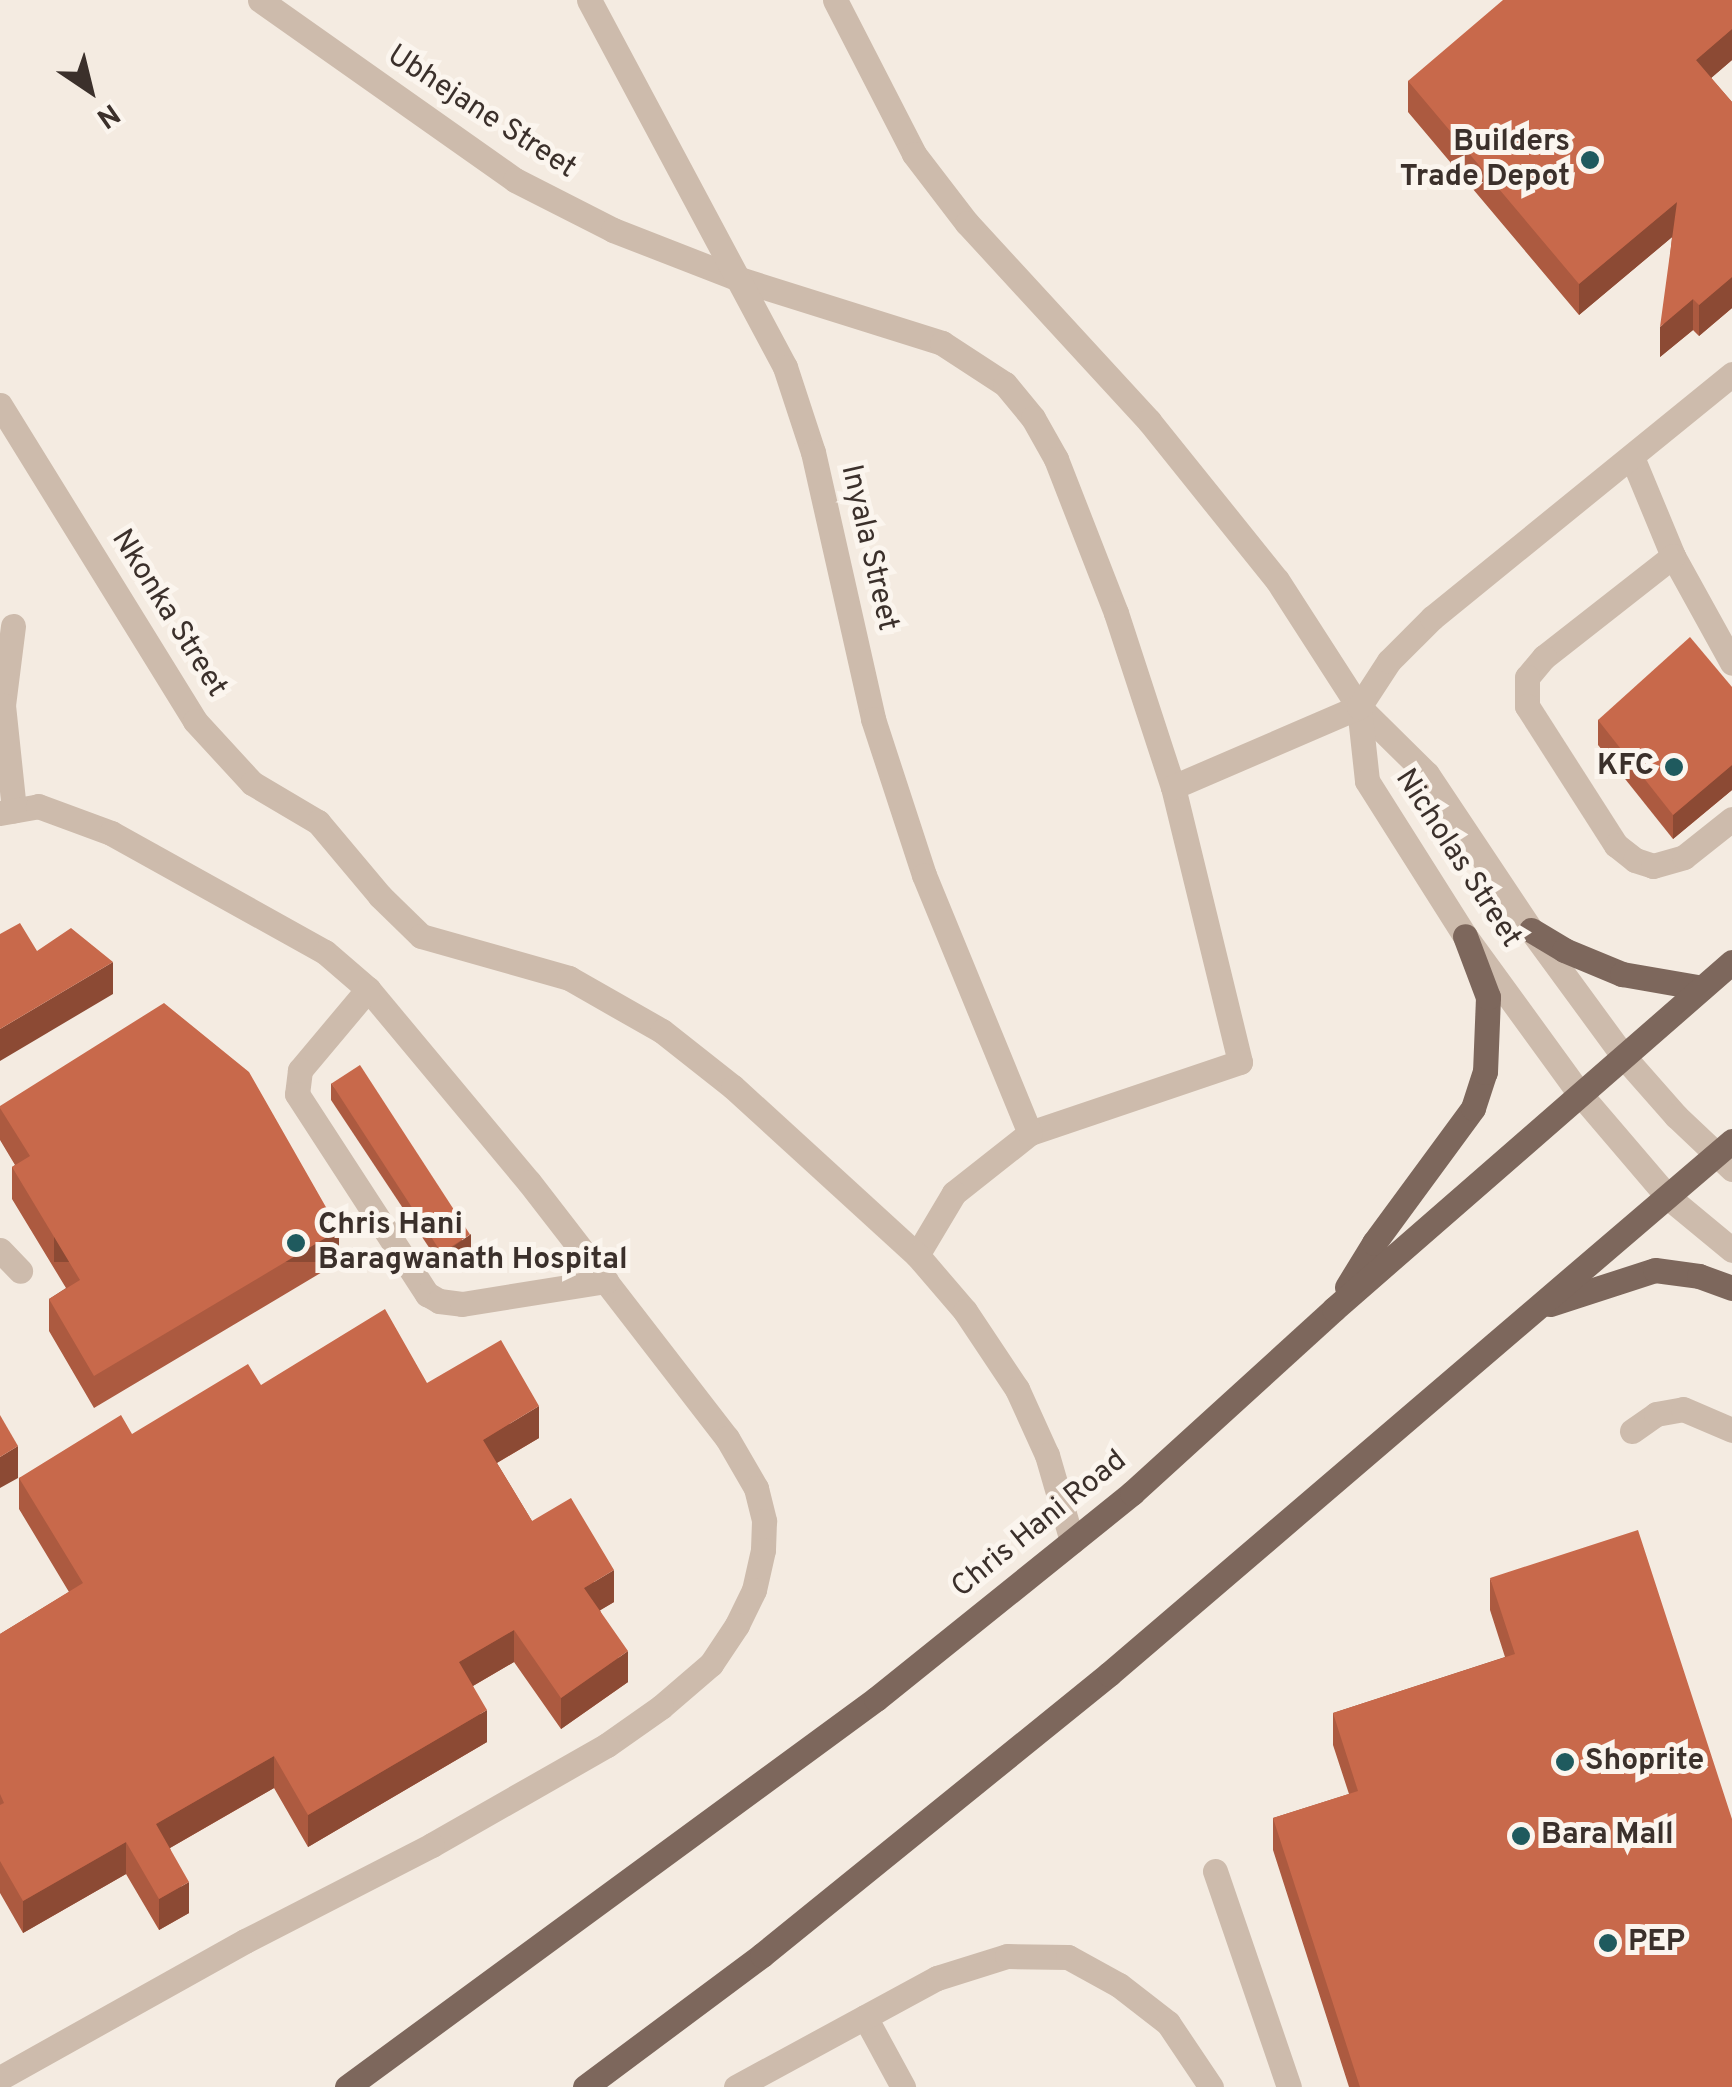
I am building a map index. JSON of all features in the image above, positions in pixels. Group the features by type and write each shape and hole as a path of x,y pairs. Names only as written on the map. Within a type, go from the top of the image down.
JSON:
{"main road":[{"path":"1531,930 1564,950 1622,974 1702,988"},
{"path":"1334,1309 1374,1243 1474,1108 1485,1072 1488,997 1465,936"},
{"name":"Chris Hani Road","path":"347,2087 876,1699 1132,1493 1334,1309 1732,962"},
{"path":"586,2087 762,1955 1109,1674 1530,1311 1668,1197 1726,1155"},
{"path":"1530,1311 1655,1270 1700,1276 1732,1288"}],"street":[{"name":"Ubhejane Street","path":"260,0 515,180 612,230 736,278 942,343 1005,384 1033,418 1056,459 1116,613 1173,787 1240,1062 1030,1133"},
{"name":"Inyala Street","path":"589,0 785,367 813,452 879,736 924,874 1030,1133"},
{"path":"835,0 914,154 967,223 1148,421 1277,580 1359,708"},
{"path":"1173,787 1359,708 1389,661 1432,618 1732,374"},
{"name":"Nkonka Street","path":"0,405 195,721 252,783 318,822 380,896 421,936 569,978 662,1031 733,1087 917,1255 965,1311 1017,1389 1047,1455 1072,1541"},
{"path":"1632,457 1673,556 1732,662"},
{"path":"1673,556 1544,657 1527,677 1526,706 1616,845 1635,860 1653,866 1684,858 1732,819"},
{"path":"0,2078 607,1745 710,1664 754,1590 764,1536 756,1488 727,1438 606,1281 368,990 325,952 111,832 38,806 7,812 3,705 13,626"},
{"name":"Nicholas Street","path":"1359,708 1427,774 1531,930 1624,1057 1726,1155"},
{"name":"Nicholas Street","path":"1359,708 1367,780 1465,936 1580,1094 1668,1197 1732,1250"},
{"path":"368,990 300,1070 298,1094 427,1294 439,1301 462,1304 606,1281"},
{"path":"917,1255 954,1193 1030,1133"},
{"path":"0,1250 20,1271"},
{"path":"1632,1431 1656,1414 1684,1409 1732,1430"},
{"path":"1215,1871 1289,2087"},
{"path":"736,2087 937,1978 1008,1956 1068,1957 1120,1985 1168,2023 1211,2087"},
{"path":"865,2017 903,2087"}],"building":[{"name":"Builders Trade Depot","path":"1503,0 1732,0 1732,29 1696,60 1732,102 1732,277 1699,305 1693,299 1660,327 1677,202 1579,284 1408,81"},
{"name":"KFC","path":"1690,637 1732,687 1732,765 1673,815 1598,720"},
{"path":"20,923 37,951 71,928 113,962 0,1029 0,934"},
{"path":"164,1003 249,1072 339,1230 94,1376 49,1299 80,1280 12,1167 30,1156 0,1106"},
{"path":"360,1065 470,1234 442,1253 331,1084"},
{"path":"385,1309 427,1383 501,1340 539,1406 483,1440 532,1521 571,1498 614,1570 584,1588 628,1651 561,1698 514,1630 459,1662 487,1710 308,1815 274,1756 156,1824 189,1882 159,1899 126,1842 23,1901 0,1861 0,1805 4,1803 0,1794 0,1634 83,1583 19,1478 121,1415 132,1434 248,1364 261,1385"},
{"path":"0,1415 18,1446 0,1457"},
{"name":"Bara Mall","path":"1638,1530 1732,1819 1732,2087 1360,2087 1273,1818 1358,1791 1333,1713 1515,1654 1490,1578"}],"place":[{"name":"Builders Trade Depot","path":"1590,160"},
{"name":"KFC","path":"1674,767"},
{"name":"Chris Hani Baragwanath Hospital","path":"296,1243"},
{"name":"Shoprite","path":"1565,1762"},
{"name":"Bara Mall","path":"1521,1836"},
{"name":"PEP","path":"1608,1943"}]}
